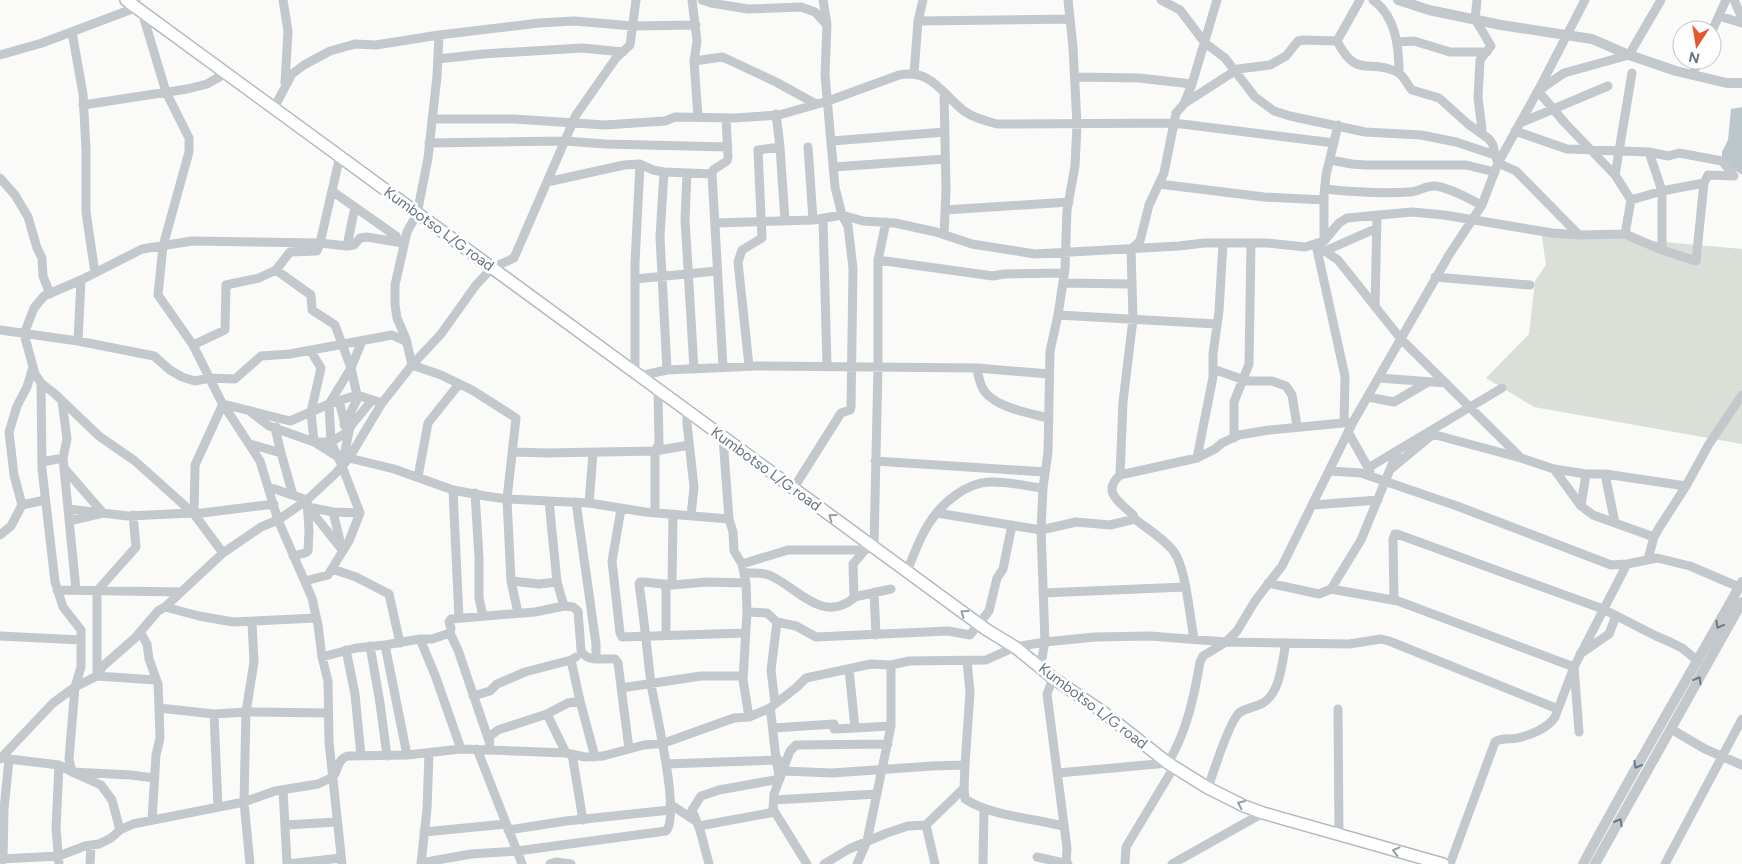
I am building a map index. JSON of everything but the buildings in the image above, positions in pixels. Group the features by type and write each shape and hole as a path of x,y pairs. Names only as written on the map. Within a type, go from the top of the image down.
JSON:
{"main road":[{"name":"Kumbotso L/G road","path":"126,0 793,488 869,548 907,571 980,625 1016,647 1053,678 1103,712 1171,765 1208,788 1263,813 1443,864"}],"street":[{"path":"283,0 288,31 285,86"},
{"path":"340,462 349,458 382,403 412,365 442,334 476,285 492,268 514,258 573,123 616,58 630,45 636,0"},
{"path":"692,0 697,40 694,61 698,117"},
{"path":"702,0 748,9 801,7 815,12 827,24"},
{"path":"793,488 841,413 850,410 853,366 853,268 848,226 842,215 835,187 826,74 827,24 823,0"},
{"path":"914,74 918,21 923,0"},
{"path":"1033,660 1042,658 1045,642 1041,530 1043,488 1048,452 1050,351 1063,283 1069,202 1075,166 1077,125 1068,0"},
{"path":"1161,0 1180,10 1205,43 1224,58 1255,97 1274,111 1365,132 1420,136 1456,142 1496,163 1516,171 1579,235"},
{"path":"1184,104 1192,84 1217,0"},
{"path":"1337,41 1360,0"},
{"path":"1373,0 1384,11 1397,37 1399,73"},
{"path":"1400,0 1429,10 1475,20 1592,39 1629,55 1692,75 1727,83 1742,83"},
{"path":"1477,0 1475,20 1491,46 1480,60 1478,98 1482,129"},
{"path":"1194,639 1178,557 1173,550 1135,520 1133,515 1112,494 1113,481 1120,475 1197,458 1234,438 1268,430 1349,422 1368,397 1449,255 1482,205 1496,163 1538,91 1585,0"},
{"path":"1538,91 1564,73 1629,55 1662,0"},
{"path":"1717,20 1726,0"},
{"path":"1734,0 1742,18"},
{"path":"0,55 42,43 138,7 166,92 188,138 189,152 163,246 158,295 194,345 223,404 260,461 278,520 312,598 328,681 328,713 341,861 287,864 282,790"},
{"path":"1719,16 1742,23"},
{"path":"918,21 1070,20"},
{"path":"274,108 292,74 330,51 355,44 385,45 439,35 539,23 574,21 632,26 696,25"},
{"path":"72,32 83,106 86,150 86,212 95,273"},
{"path":"412,365 407,342 394,305 395,285 401,243 417,214 432,119 439,35"},
{"path":"1131,249 1140,241 1149,205 1164,173 1176,113 1184,104 1238,69 1270,65 1286,56 1298,42 1303,40 1337,41"},
{"path":"1337,41 1348,58 1356,64 1364,67 1384,68 1399,73 1405,78 1412,90 1439,98 1468,124 1489,139 1493,145 1496,163"},
{"path":"1397,42 1414,41 1450,52 1487,52"},
{"path":"438,60 483,54 582,48 623,52"},
{"path":"694,61 722,57 776,82 816,104"},
{"path":"1692,75 1694,70"},
{"path":"83,106 207,84 226,73"},
{"path":"432,119 514,119 605,125 665,121 675,117 726,118 776,114 816,104 908,73 932,80 964,111 980,120 997,124 1174,123 1334,143"},
{"path":"1615,175 1632,73"},
{"path":"1074,77 1138,78 1192,84"},
{"path":"1517,127 1553,109 1608,86"},
{"path":"1538,91 1615,175 1631,200 1625,234"},
{"path":"944,92 944,235"},
{"path":"776,114 785,221"},
{"path":"723,368 712,174 713,170 727,161 726,118"},
{"path":"1126,864 1126,847 1171,765 1178,746 1192,707 1200,662 1208,652 1226,642 1237,630 1255,601 1282,566 1348,432 1349,422 1345,376 1320,243 1325,189 1338,125"},
{"path":"1517,127 1568,149 1649,152 1668,156 1679,153 1722,161 1738,177"},
{"path":"832,141 945,132"},
{"path":"429,143 565,141 605,144 728,147"},
{"path":"749,366 738,262 742,250 760,240 758,150 780,147"},
{"path":"808,147 818,220 827,366"},
{"path":"1649,152 1662,191 1662,250"},
{"path":"194,345 225,330 226,286 259,278 276,270 290,252 317,251 340,156"},
{"path":"834,168 945,159"},
{"path":"1330,160 1358,165 1466,165 1496,163"},
{"path":"547,182 624,165 640,164 653,170 664,172 712,174"},
{"path":"640,164 635,279 637,374 667,370 749,366 977,368 1049,374"},
{"path":"664,172 660,238 667,370"},
{"path":"687,173 685,219 694,369"},
{"path":"715,223 818,220 842,215 863,221 886,222 944,235 972,244 1035,254 1179,246 1204,242 1305,247 1320,243 1342,220 1412,212 1444,215 1552,233 1579,235 1625,234 1662,250 1696,261 1704,183 1708,175 1738,177"},
{"path":"0,178 15,195 28,216 37,248 42,258 43,276 50,294"},
{"path":"1631,200 1662,191 1704,183"},
{"path":"1159,184 1264,196 1324,200"},
{"path":"1325,189 1356,192 1417,192 1424,187 1434,185 1482,205"},
{"path":"332,191 396,236 401,243"},
{"path":"945,210 1069,202"},
{"path":"347,246 355,208"},
{"path":"1375,307 1377,216"},
{"path":"854,597 853,564 869,548 875,461 878,366 878,260 886,222"},
{"path":"1326,251 1377,228"},
{"path":"222,553 193,514 135,461 99,436 41,383 33,366 24,334 34,308 44,296 142,250 163,246 192,241 320,243 347,246 354,244 360,238 368,237 401,243"},
{"path":"1197,458 1213,378 1223,243"},
{"path":"1234,438 1234,402 1249,364 1252,243"},
{"path":"1320,243 1326,251 1338,260 1402,339 1521,458"},
{"path":"1120,475 1123,402 1133,319 1131,249"},
{"path":"878,260 993,276 1004,274 1064,274"},
{"path":"97,676 103,666 140,632 158,611 165,607 222,553 261,527 308,503 340,462 346,431 358,396 351,368 335,325 312,310 311,295 276,270"},
{"path":"635,279 717,271"},
{"path":"1436,277 1530,285"},
{"path":"78,341 80,280"},
{"path":"1063,283 1132,284"},
{"path":"1058,315 1217,324"},
{"path":"0,330 78,341 154,356 170,370 182,377 196,381 209,378 235,379 261,356 342,345 392,335 407,342"},
{"path":"305,581 328,575 349,540 360,513 331,442 329,404 351,368 362,341"},
{"path":"310,350 321,368 312,412 314,442"},
{"path":"412,365 441,375 515,416 516,423 507,499 511,582 518,613"},
{"path":"0,536 11,526 22,505 14,475 9,432 16,406 27,387 33,366"},
{"path":"977,368 982,388 989,396 1001,404 1016,410 1048,418"},
{"path":"1213,369 1242,380 1272,382 1286,386 1292,395 1297,426"},
{"path":"1379,378 1446,383"},
{"path":"1368,397 1394,402 1428,382"},
{"path":"41,383 42,462 55,582 63,607 82,630 81,667 75,687 69,759 72,772"},
{"path":"418,476 428,423 459,384"},
{"path":"1368,468 1502,388"},
{"path":"655,513 655,451 659,444 658,389"},
{"path":"1648,559 1654,537 1686,486 1709,444 1742,395"},
{"path":"223,404 290,421 329,404 358,396 382,403"},
{"path":"314,442 331,442 350,427 372,400"},
{"path":"62,401 67,439 63,458 76,590"},
{"path":"339,401 346,431"},
{"path":"193,514 195,465 223,404"},
{"path":"249,410 269,426 314,442 340,462"},
{"path":"687,411 688,445 694,487 691,516"},
{"path":"1389,470 1454,416"},
{"path":"275,428 284,419"},
{"path":"275,428 293,495"},
{"path":"1348,432 1374,478"},
{"path":"1432,434 1554,469 1586,474 1605,474 1686,486"},
{"path":"723,438 729,519 733,532 734,551 743,568 746,583 747,612 743,676 744,696 749,717"},
{"path":"250,444 281,453"},
{"path":"512,452 593,453 655,451 688,445"},
{"path":"1331,589 1361,540 1398,450"},
{"path":"589,503 593,453"},
{"path":"42,462 63,458"},
{"path":"349,458 418,476 453,490 507,499 589,503 620,509 729,519"},
{"path":"875,461 1045,472"},
{"path":"64,468 103,513"},
{"path":"1554,469 1582,506 1593,515 1654,537"},
{"path":"1330,471 1361,473 1457,506 1611,565 1657,558 1690,566 1741,584 1633,771 1584,864"},
{"path":"1582,506 1586,474"},
{"path":"1605,474 1615,523"},
{"path":"907,571 929,522 965,489 977,484 990,482 1043,488"},
{"path":"269,487 333,512 360,513"},
{"path":"453,490 459,618"},
{"path":"474,493 479,558 479,598 483,616"},
{"path":"22,505 46,500"},
{"path":"1313,505 1378,500"},
{"path":"549,501 556,582 564,606"},
{"path":"576,502 596,644 596,658"},
{"path":"308,503 343,551"},
{"path":"293,556 308,551 310,531 308,503"},
{"path":"68,508 133,516 193,514 274,504"},
{"path":"620,509 612,561 622,637 745,633"},
{"path":"333,512 343,551"},
{"path":"69,521 103,513"},
{"path":"937,513 1041,530 1076,522 1110,525 1135,520"},
{"path":"666,635 673,514"},
{"path":"97,676 97,590 136,547 133,516"},
{"path":"747,612 767,613 777,622 796,626 816,637 948,631 970,635 980,625 989,611 997,578 1003,569 1012,525"},
{"path":"1394,600 1393,539 1395,534 1398,534 1603,609 1682,648 1698,661"},
{"path":"743,568 788,550 869,548"},
{"path":"1450,864 1495,742 1518,738 1551,724 1580,654 1627,564"},
{"path":"743,568 769,574 788,585 806,600 819,605 834,607 846,605 854,597 891,589"},
{"path":"332,569 356,577 389,594 400,643"},
{"path":"511,582 539,584 556,582"},
{"path":"429,753 421,863 471,854 517,851 666,831 669,828 670,807 664,743 651,684 639,584 640,582 669,585 707,582 746,583"},
{"path":"1268,583 1319,594 1331,589 1394,600 1574,667"},
{"path":"1043,593 1185,587"},
{"path":"57,590 181,592"},
{"path":"874,592 876,635"},
{"path":"1595,864 1671,729 1737,620 1742,602"},
{"path":"489,745 458,650 450,632 449,620 564,606 574,607 578,611 582,653 586,657 612,658 617,661 629,750"},
{"path":"165,607 221,620 252,622 316,618"},
{"path":"1580,654 1609,634 1616,616"},
{"path":"250,864 244,802 246,712 254,662 252,622"},
{"path":"777,622 771,670 775,760 781,775"},
{"path":"140,632 147,644 149,659 158,684 160,738 157,747 152,820"},
{"path":"322,657 370,646 432,639 450,632"},
{"path":"0,636 82,640"},
{"path":"155,680 97,676 75,687 53,703 3,759 4,809 1,860 59,860 99,844 133,824 244,802 282,790 318,784 333,777 343,758 477,749 489,745 595,757 644,745 664,743 734,718 749,717 772,705 806,678 871,664 891,665 909,661 967,662 986,660 1016,647 1104,636 1150,636 1226,642 1349,644 1381,640 1389,641 1558,709"},
{"path":"420,639 462,749"},
{"path":"1208,788 1232,723 1239,713 1265,702 1276,687 1286,643"},
{"path":"385,645 407,755"},
{"path":"370,646 387,756"},
{"path":"346,650 355,694 361,756"},
{"path":"473,696 490,691 497,684 525,672 571,660 582,653"},
{"path":"571,660 595,757"},
{"path":"967,662 970,700 965,765 965,799 984,810 1063,826"},
{"path":"857,864 867,841 888,744 891,726 891,665"},
{"path":"1574,667 1579,732"},
{"path":"849,669 856,728"},
{"path":"621,688 701,676 743,676"},
{"path":"1037,856 1066,864 1067,848 1048,694 1053,678"},
{"path":"489,745 490,736 498,730 547,714 568,702 580,702"},
{"path":"159,708 214,714 246,712 328,713"},
{"path":"1338,709 1339,835"},
{"path":"214,714 218,807"},
{"path":"547,714 569,754 584,820"},
{"path":"1665,864 1742,719"},
{"path":"774,728 834,724 834,729 891,726"},
{"path":"1671,729 1705,749 1742,765"},
{"path":"807,864 773,809 781,775 790,751 796,745 888,744"},
{"path":"477,749 522,864"},
{"path":"3,759 59,765 101,785 112,800 120,830"},
{"path":"666,764 787,759"},
{"path":"59,765 56,828 59,860"},
{"path":"709,864 698,824 692,810 701,796 781,775 965,765"},
{"path":"1058,773 1171,765"},
{"path":"72,772 154,778"},
{"path":"824,864 867,841 908,826 926,825 964,788"},
{"path":"774,800 878,794"},
{"path":"424,832 584,820 670,807 698,824 775,812"},
{"path":"983,864 984,810"},
{"path":"1172,864 1263,813"},
{"path":"284,825 337,822"},
{"path":"926,825 935,864"},
{"path":"90,864 91,846"},
{"path":"550,864 556,862 571,864"}],"shaded area":[{"path":"1742,107 1742,175 1722,161 1722,152 1728,140 1731,109"},
{"path":"1541,231 1742,249 1742,444 1534,407 1486,378 1529,334 1535,281 1546,265"}]}
